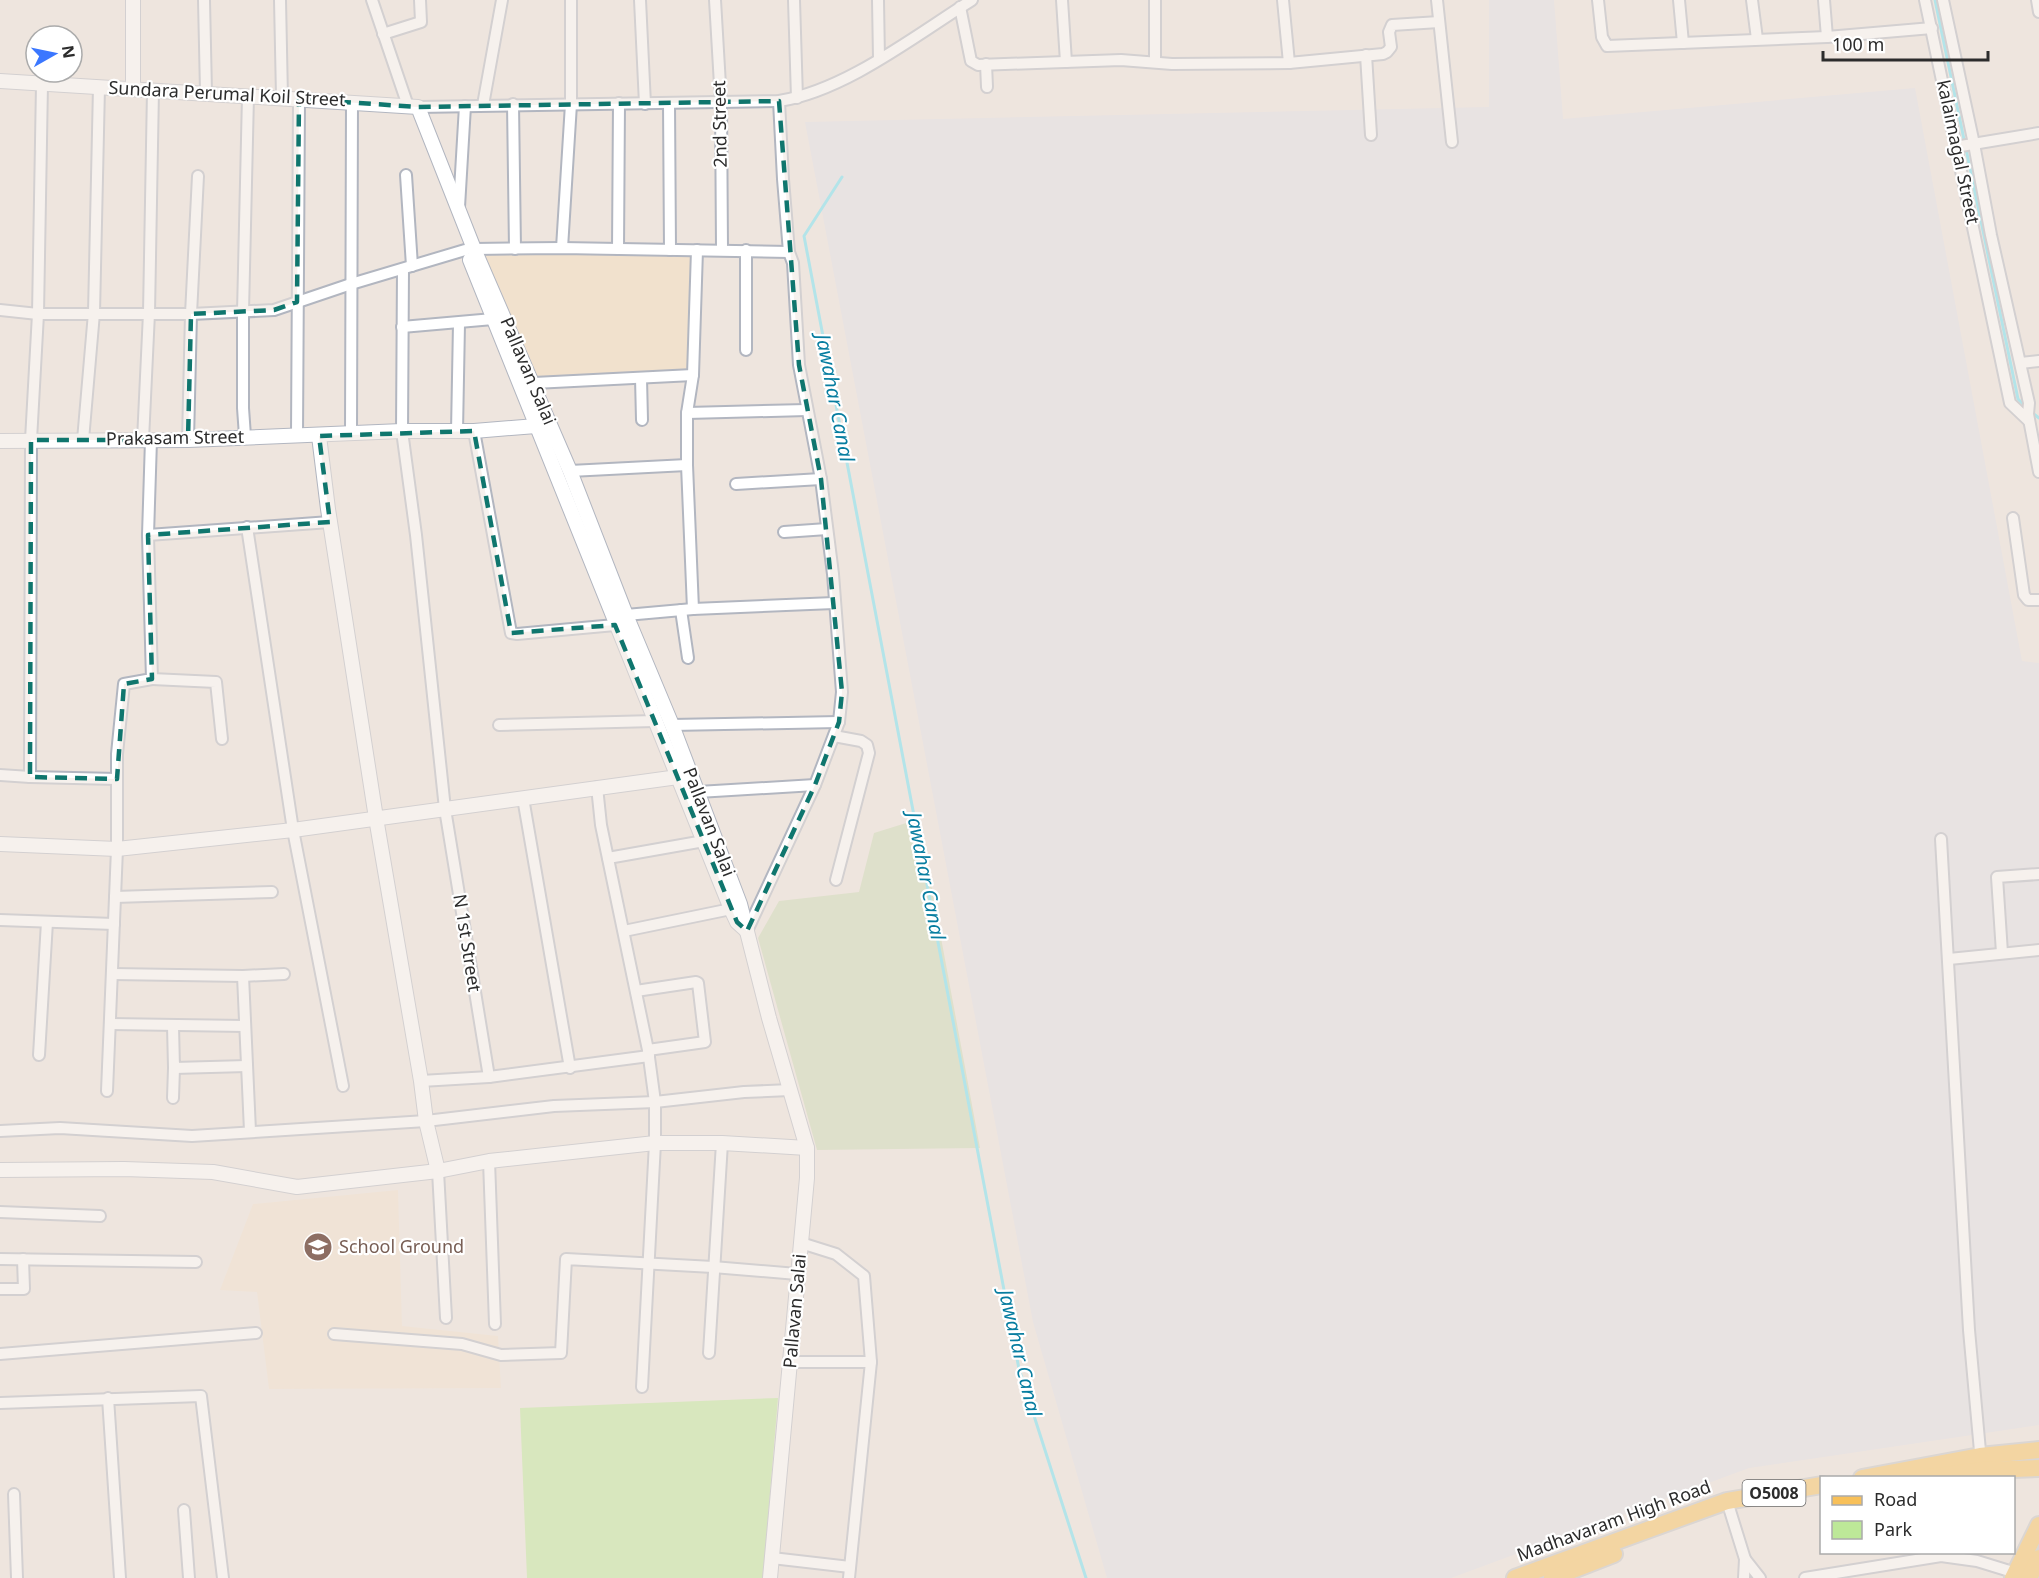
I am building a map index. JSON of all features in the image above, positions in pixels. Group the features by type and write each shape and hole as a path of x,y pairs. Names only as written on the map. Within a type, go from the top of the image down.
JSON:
{"main road":[{"path":"1931,1476 2039,1450"},
{"path":"1878,1476 1981,1463 2039,1468"},
{"name":"O5008","path":"1729,1506 1820,1485"},
{"name":"O5008","path":"1729,1506 1820,1494"},
{"path":"1552,1578 1729,1506"},
{"name":"Madhavaram High Road","path":"1515,1578 1729,1506"},
{"path":"2019,1576 2036,1553 2039,1525"}],"street":[{"path":"133,0 134,89"},
{"path":"204,0 206,92"},
{"path":"280,0 282,97"},
{"path":"372,0 383,34 470,250 493,319 615,625 731,909 737,922 747,931 815,785 834,736 839,722 842,678 821,478 799,365 793,263 789,252 783,179 779,100"},
{"path":"383,34 420,22 420,0"},
{"path":"483,105 502,0"},
{"path":"562,248 571,104 571,0"},
{"path":"640,0 645,104"},
{"name":"2nd Street","path":"715,0 721,102 722,249"},
{"path":"794,0 797,98"},
{"path":"878,0 879,59"},
{"path":"413,106 645,104 797,98 831,85 906,44 972,0"},
{"path":"1062,0 1066,62"},
{"path":"1155,0 1155,62"},
{"path":"1283,0 1289,63"},
{"path":"1437,0 1452,142"},
{"path":"1598,0 1602,37 1607,46 1827,37 1932,28"},
{"path":"1679,0 1683,43"},
{"path":"1752,0 1756,39"},
{"path":"1824,0 1827,37"},
{"name":"kalaimagal Street","path":"1925,0 2010,403 2029,412"},
{"name":"kalaimagal Street","path":"1943,0 1991,235 2020,363 2039,472"},
{"path":"2037,0 2039,12"},
{"path":"960,7 971,61 978,65 1121,60 1289,63 1387,52 1391,47 1389,32 1392,25 1439,22"},
{"path":"1366,55 1371,135"},
{"path":"986,64 987,87"},
{"name":"Sundara Perumal Koil Street","path":"0,81 24,83"},
{"path":"30,777 31,440 38,314 42,84"},
{"name":"Sundara Perumal Koil Street","path":"42,84 413,106"},
{"path":"83,440 94,313 99,87"},
{"path":"152,679 147,440 153,90"},
{"path":"245,436 243,312 248,96"},
{"path":"297,435 299,99"},
{"path":"351,433 352,102"},
{"path":"669,103 670,250"},
{"path":"618,104 618,249"},
{"path":"513,105 515,249"},
{"name":"Pallavan Salai","path":"413,106 459,209 470,250 534,383 698,792 746,919 769,1018 807,1148 807,1178 770,1578"},
{"path":"459,209 465,106"},
{"path":"1957,146 2039,133"},
{"name":"N 1st Street","path":"406,175 407,268 402,327 402,431 416,535 445,809 489,1077"},
{"path":"188,440 198,176"},
{"path":"0,310 38,314 191,314 274,310 351,284 470,250 722,249 789,252"},
{"path":"693,609 687,413 693,375 697,250"},
{"path":"746,250 746,350"},
{"path":"402,327 459,324 493,319"},
{"path":"457,431 459,324"},
{"path":"2020,363 2039,361"},
{"path":"534,383 693,375"},
{"path":"640,378 642,420"},
{"path":"687,413 807,410"},
{"name":"Prakasam Street","path":"0,441 188,440 402,431 474,431 536,426"},
{"path":"474,431 511,633 615,625"},
{"path":"319,436 330,522 376,818 426,1121 438,1171 446,1318"},
{"path":"570,471 687,465"},
{"path":"736,484 821,478"},
{"path":"2013,518 2024,595 2028,600 2039,600"},
{"path":"148,535 330,522"},
{"path":"247,527 293,830 343,1086"},
{"path":"784,532 827,529"},
{"path":"626,615 693,609 834,603"},
{"path":"681,610 688,658"},
{"path":"107,1091 117,849 117,754 124,684 152,679 216,682 222,739"},
{"path":"499,725 655,721"},
{"path":"672,725 839,722"},
{"path":"834,736 861,741 867,745 869,753 837,880"},
{"path":"0,775 117,779"},
{"path":"0,844 117,849 293,830 678,777"},
{"path":"698,792 815,785"},
{"path":"597,787 601,825 636,991 655,1102 655,1143 642,1388"},
{"path":"523,798 570,1068"},
{"path":"1941,839 1967,1306 1981,1463"},
{"path":"608,858 704,841"},
{"path":"2002,953 1997,877 2039,874"},
{"path":"115,897 272,892"},
{"path":"624,931 731,909"},
{"path":"0,920 114,924"},
{"path":"39,1055 47,922"},
{"path":"1949,959 2039,950"},
{"path":"112,974 243,976 284,974"},
{"path":"243,976 250,1131"},
{"path":"421,1081 489,1077 570,1068 705,1042 696,981 636,991"},
{"path":"110,1024 245,1026"},
{"path":"173,1026 173,1098"},
{"path":"174,1068 247,1066"},
{"path":"0,1131 60,1128 192,1136 426,1121 554,1106 655,1102 734,1093 790,1090"},
{"path":"0,1170 124,1169 213,1172 297,1187 438,1171 489,1161 655,1143 722,1143 807,1148"},
{"path":"709,1353 722,1143"},
{"path":"489,1161 495,1324"},
{"path":"0,1212 100,1216"},
{"path":"772,1558 850,1573 871,1362 864,1276 836,1254 801,1243"},
{"path":"0,1259 132,1263 196,1262"},
{"path":"0,1288 24,1289 23,1259"},
{"path":"334,1334 462,1344 501,1355 561,1353 566,1259 798,1274"},
{"path":"0,1354 256,1333"},
{"path":"790,1362 871,1362"},
{"path":"0,1403 201,1396 223,1578"},
{"path":"108,1398 120,1578"},
{"path":"14,1494 17,1578"},
{"path":"1729,1506 1745,1559 1744,1578"},
{"path":"184,1510 189,1578"},
{"path":"1805,1578 1941,1556 1977,1561 2019,1576"},
{"path":"1745,1559 1760,1578"}],"highlighted area":[{"path":"299,99 418,107 779,101 799,365 821,479 842,692 839,722 815,785 747,931 737,922 615,625 511,633 474,431 319,436 330,522 148,535 152,679 124,684 117,779 30,777 31,440 188,440 191,314 274,310 297,302"}],"shaded area":[{"path":"1489,0 1554,0 1563,119 1915,88 2022,661 2039,663 2039,1425 1749,1468 1451,1578 1107,1578 1033,1322 805,122 1489,107"},
{"path":"479,253 695,253 693,375 536,381"},
{"name":"School Ground","path":"398,1190 402,1326 498,1336 501,1388 269,1389 257,1292 220,1290 253,1204"}],"green space":[{"path":"919,819 980,1148 817,1150 758,938 779,901 859,892 874,833"},
{"path":"778,1398 763,1578 527,1578 520,1408"}],"waterway":[{"path":"1935,0 2018,399 2024,405"},
{"name":"Jawahar Canal","path":"842,177 804,236 1019,1369 1086,1578"},
{"path":"2031,412 2039,418"}],"place":[{"name":"School Ground","path":"318,1247"}]}
